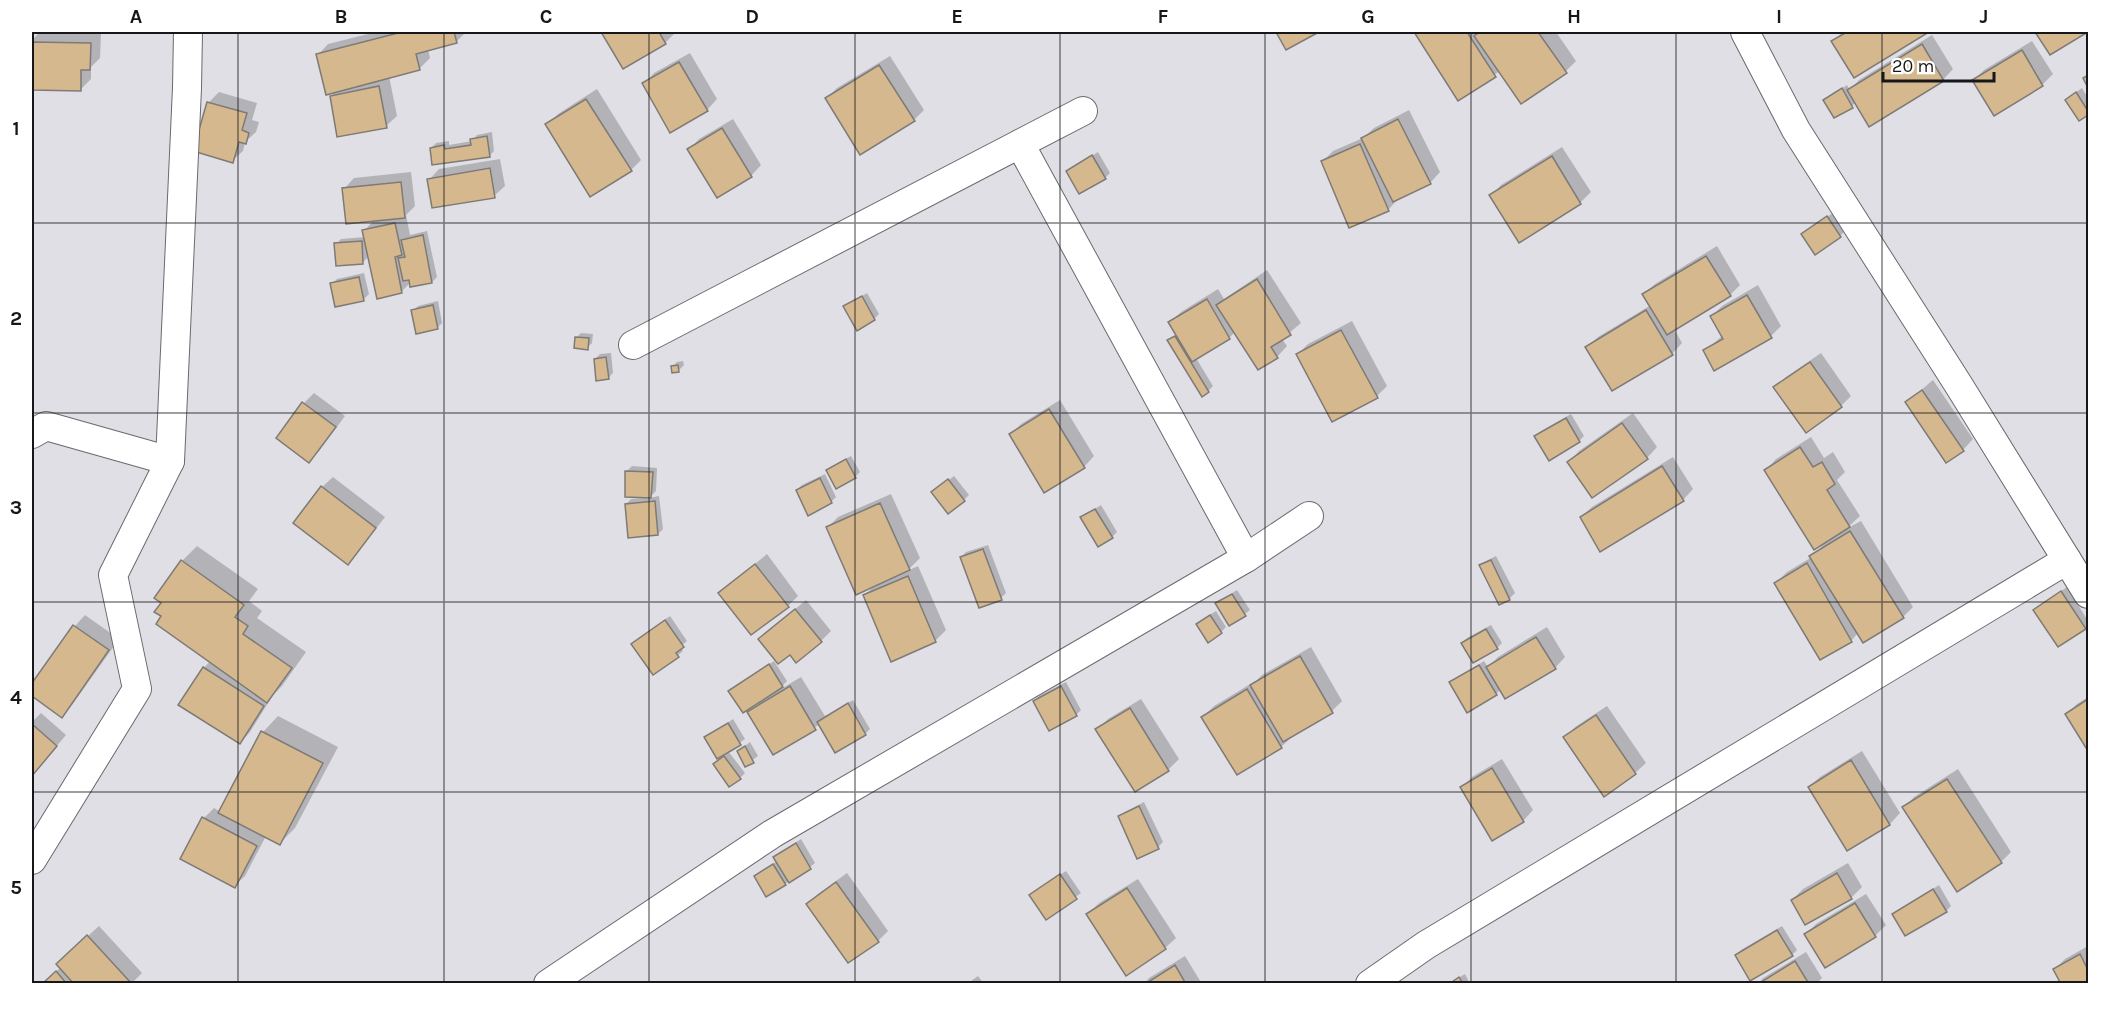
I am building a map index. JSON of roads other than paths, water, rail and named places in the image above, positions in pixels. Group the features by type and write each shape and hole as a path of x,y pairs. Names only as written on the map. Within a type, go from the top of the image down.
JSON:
{"street":[{"path":"32,860 137,689 113,575 170,461 188,32"},
{"path":"1745,32 1796,130 1958,384 2088,594"},
{"path":"633,345 1083,111"},
{"path":"1020,144 1246,558"},
{"path":"32,434 46,426 170,461"},
{"path":"548,984 772,834 1246,558 1309,516"},
{"path":"1370,984 1426,945 2067,560"}]}
